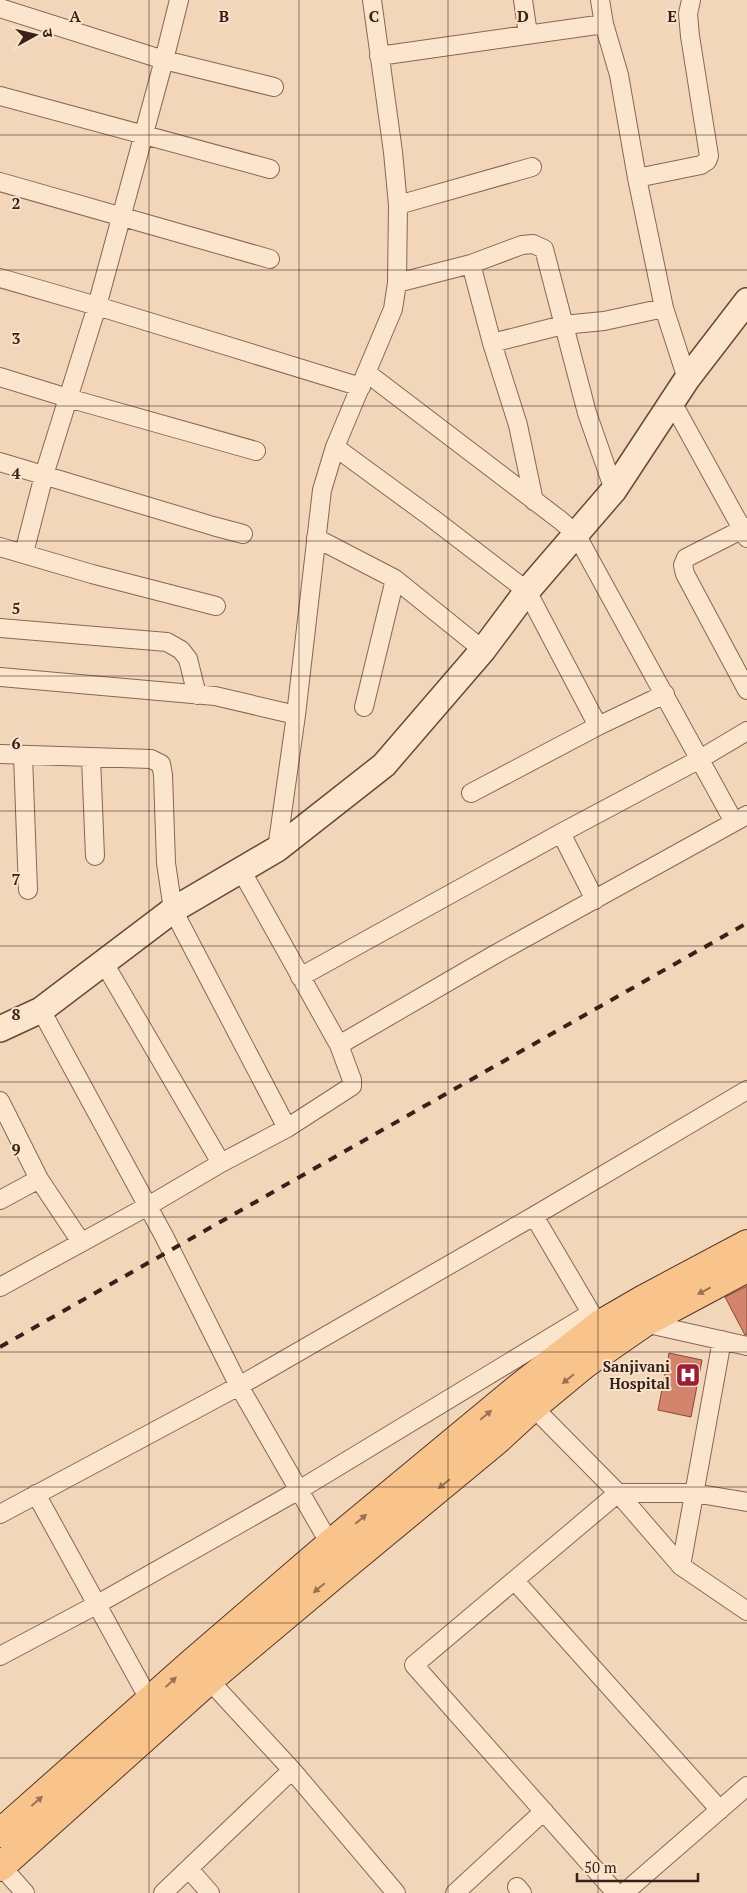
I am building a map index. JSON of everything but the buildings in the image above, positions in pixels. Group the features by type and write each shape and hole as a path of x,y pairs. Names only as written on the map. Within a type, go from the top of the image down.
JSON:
{"main road":[{"path":"0,1833 193,1662 330,1544 517,1389 595,1319 642,1300 747,1244"},
{"path":"1,1866 209,1680 496,1441 585,1364 644,1323 747,1268"}],"street":[{"path":"24,554 44,475 96,306 144,135 179,0"},
{"path":"277,848 296,715 322,490 336,447 393,309 397,283 398,205 372,0"},
{"path":"523,0 528,34"},
{"path":"600,0 604,24 619,75 637,178 664,308 687,379"},
{"path":"637,178 701,165 707,162 708,156 690,36 688,14 691,0"},
{"path":"0,8 164,60 274,88"},
{"path":"379,56 604,24"},
{"path":"0,96 270,169"},
{"path":"398,205 532,167"},
{"path":"0,182 270,259"},
{"path":"397,283 471,264 522,245 533,244 544,249 587,413 614,490"},
{"path":"471,264 492,343 518,425 534,501"},
{"path":"0,278 331,378 364,380 534,501 576,534 700,759 740,818 494,955 339,1045"},
{"path":"0,1029 42,1010 104,963 172,901 199,894 277,848 384,765 483,650 527,591 614,490 687,379 746,304"},
{"path":"492,343 563,326 604,321 664,308"},
{"path":"0,377 256,451"},
{"path":"672,402 745,531 686,558 683,565 685,574 747,690"},
{"path":"336,447 527,591 598,726"},
{"path":"0,462 243,534"},
{"path":"316,538 394,579 483,650"},
{"path":"0,547 92,574 216,606"},
{"path":"364,707 394,579"},
{"path":"0,628 166,642 181,650 214,696"},
{"path":"0,678 214,696 296,715"},
{"path":"471,793 598,726 664,694"},
{"path":"300,977 560,833 700,759 747,731"},
{"path":"0,754 151,759 161,764 166,863 172,901 287,1128"},
{"path":"23,756 28,890"},
{"path":"91,758 95,856"},
{"path":"560,833 595,900"},
{"path":"0,1287 287,1128 352,1086 352,1080 339,1045 241,870"},
{"path":"104,963 221,1163"},
{"path":"42,1010 148,1206 240,1386 330,1544"},
{"path":"0,1514 240,1386 747,1090"},
{"path":"0,1101 39,1179 81,1242"},
{"path":"0,1200 39,1179"},
{"path":"0,1656 299,1490 595,1319 534,1216"},
{"path":"644,1323 747,1346"},
{"path":"681,1566 722,1340"},
{"path":"534,1407 618,1493 681,1566 747,1611"},
{"path":"616,1893 414,1665 618,1493 694,1493 747,1502"},
{"path":"36,1494 150,1701"},
{"path":"514,1581 720,1810"},
{"path":"209,1680 292,1770 396,1893"},
{"path":"163,1893 292,1770"},
{"path":"624,1893 747,1786"},
{"path":"455,1893 544,1811"},
{"path":"1,1866 25,1893"},
{"path":"189,1869 210,1893"}],"railway":[{"path":"0,1347 747,923"}],"place":[{"name":"Sanjivani Hospital","path":"688,1375"}]}
